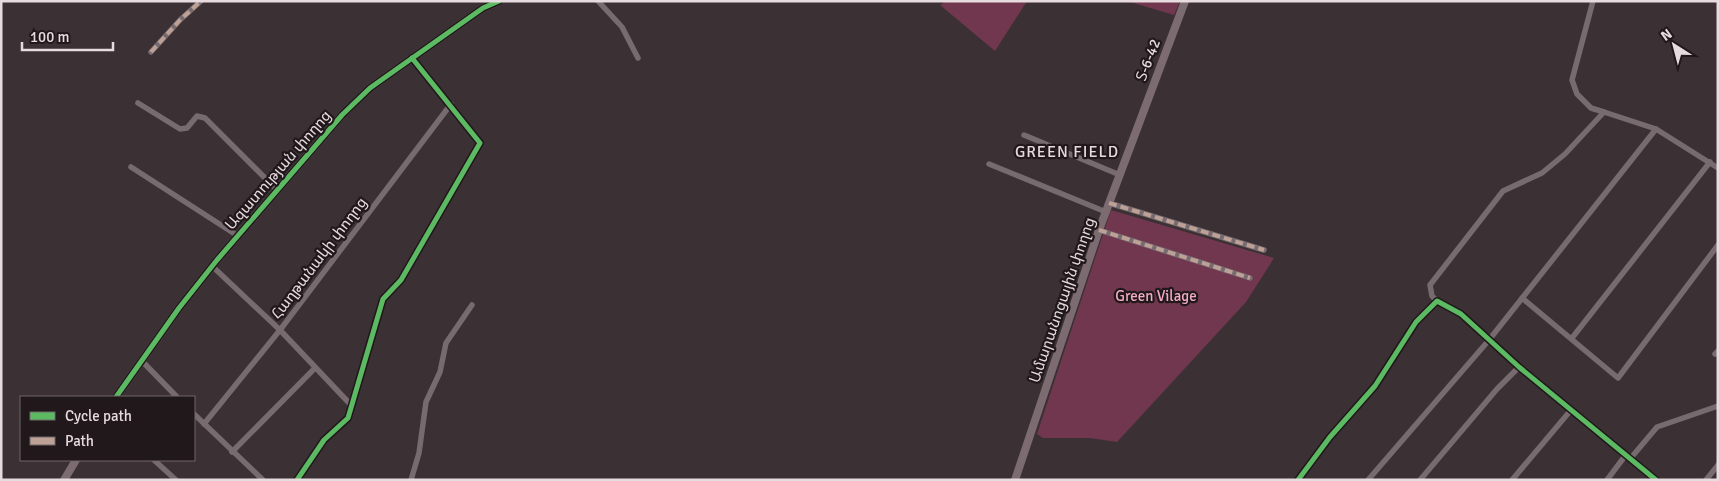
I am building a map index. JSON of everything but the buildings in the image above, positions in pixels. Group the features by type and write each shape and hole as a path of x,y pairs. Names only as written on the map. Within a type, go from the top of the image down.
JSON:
{"street":[{"path":"151,52 180,20 201,1"},
{"name":"Ազատության փողոց","path":"117,396 212,266 342,115 370,88 485,4 499,1"},
{"path":"598,1 622,27 638,58"},
{"name":"Տ-6-42","path":"1137,129 1185,1"},
{"path":"1593,1 1572,80 1577,94 1591,108 1656,129 1718,168"},
{"path":"297,480 324,440 348,418 383,299 401,280 480,143 451,104 412,58"},
{"path":"138,102 180,129 187,128 197,116 205,118 278,190"},
{"name":"Հաղթանակի փողոց","path":"204,424 280,330 451,104"},
{"path":"1604,112 1565,154 1542,173 1515,184 1496,199 1430,285 1432,296 1436,301 1461,314 1519,367 1656,480"},
{"name":"Ամարանոցային փողոց","path":"1016,480 1099,230 1137,129"},
{"path":"1368,480 1489,340 1656,129"},
{"path":"1024,135 1120,175"},
{"path":"1572,338 1710,162"},
{"path":"989,164 1106,212"},
{"path":"132,167 238,236"},
{"path":"1109,203 1264,250"},
{"path":"1099,230 1250,278"},
{"path":"1522,298 1618,378 1718,245"},
{"path":"212,266 280,330 351,405"},
{"path":"1298,480 1330,437 1375,386 1416,322 1436,301"},
{"path":"411,480 419,453 426,402 440,372 446,344 472,305"},
{"path":"142,361 176,396"},
{"path":"1420,480 1497,389 1519,367"},
{"path":"232,452 315,368"},
{"path":"1607,480 1657,427 1718,406"},
{"path":"1512,480 1571,410"},
{"path":"195,415 263,480"},
{"path":"64,480 75,461"},
{"path":"155,461 176,480"},
{"path":"1706,480 1718,465"}],"green space":[{"path":"946,1 1027,1 995,51 940,5"},
{"path":"1127,1 1180,1 1174,15"},
{"name":"Green Vilage","path":"1111,210 1274,258 1246,302 1117,442 1090,438 1043,438 1037,434"}],"marked path":[{"path":"151,52 180,20 201,1"},
{"path":"1109,203 1264,250"},
{"path":"1099,230 1250,278"}],"cycle path":[{"path":"117,396 179,308 217,260 342,115 370,88 483,8 499,1"},
{"path":"297,480 324,440 348,418 383,299 401,280 480,143 412,58"},
{"path":"1298,480 1330,437 1375,386 1416,322 1437,301 1461,314 1519,367 1656,480"}],"district":[{"name":"GREEN FIELD","path":"1067,152"}]}
